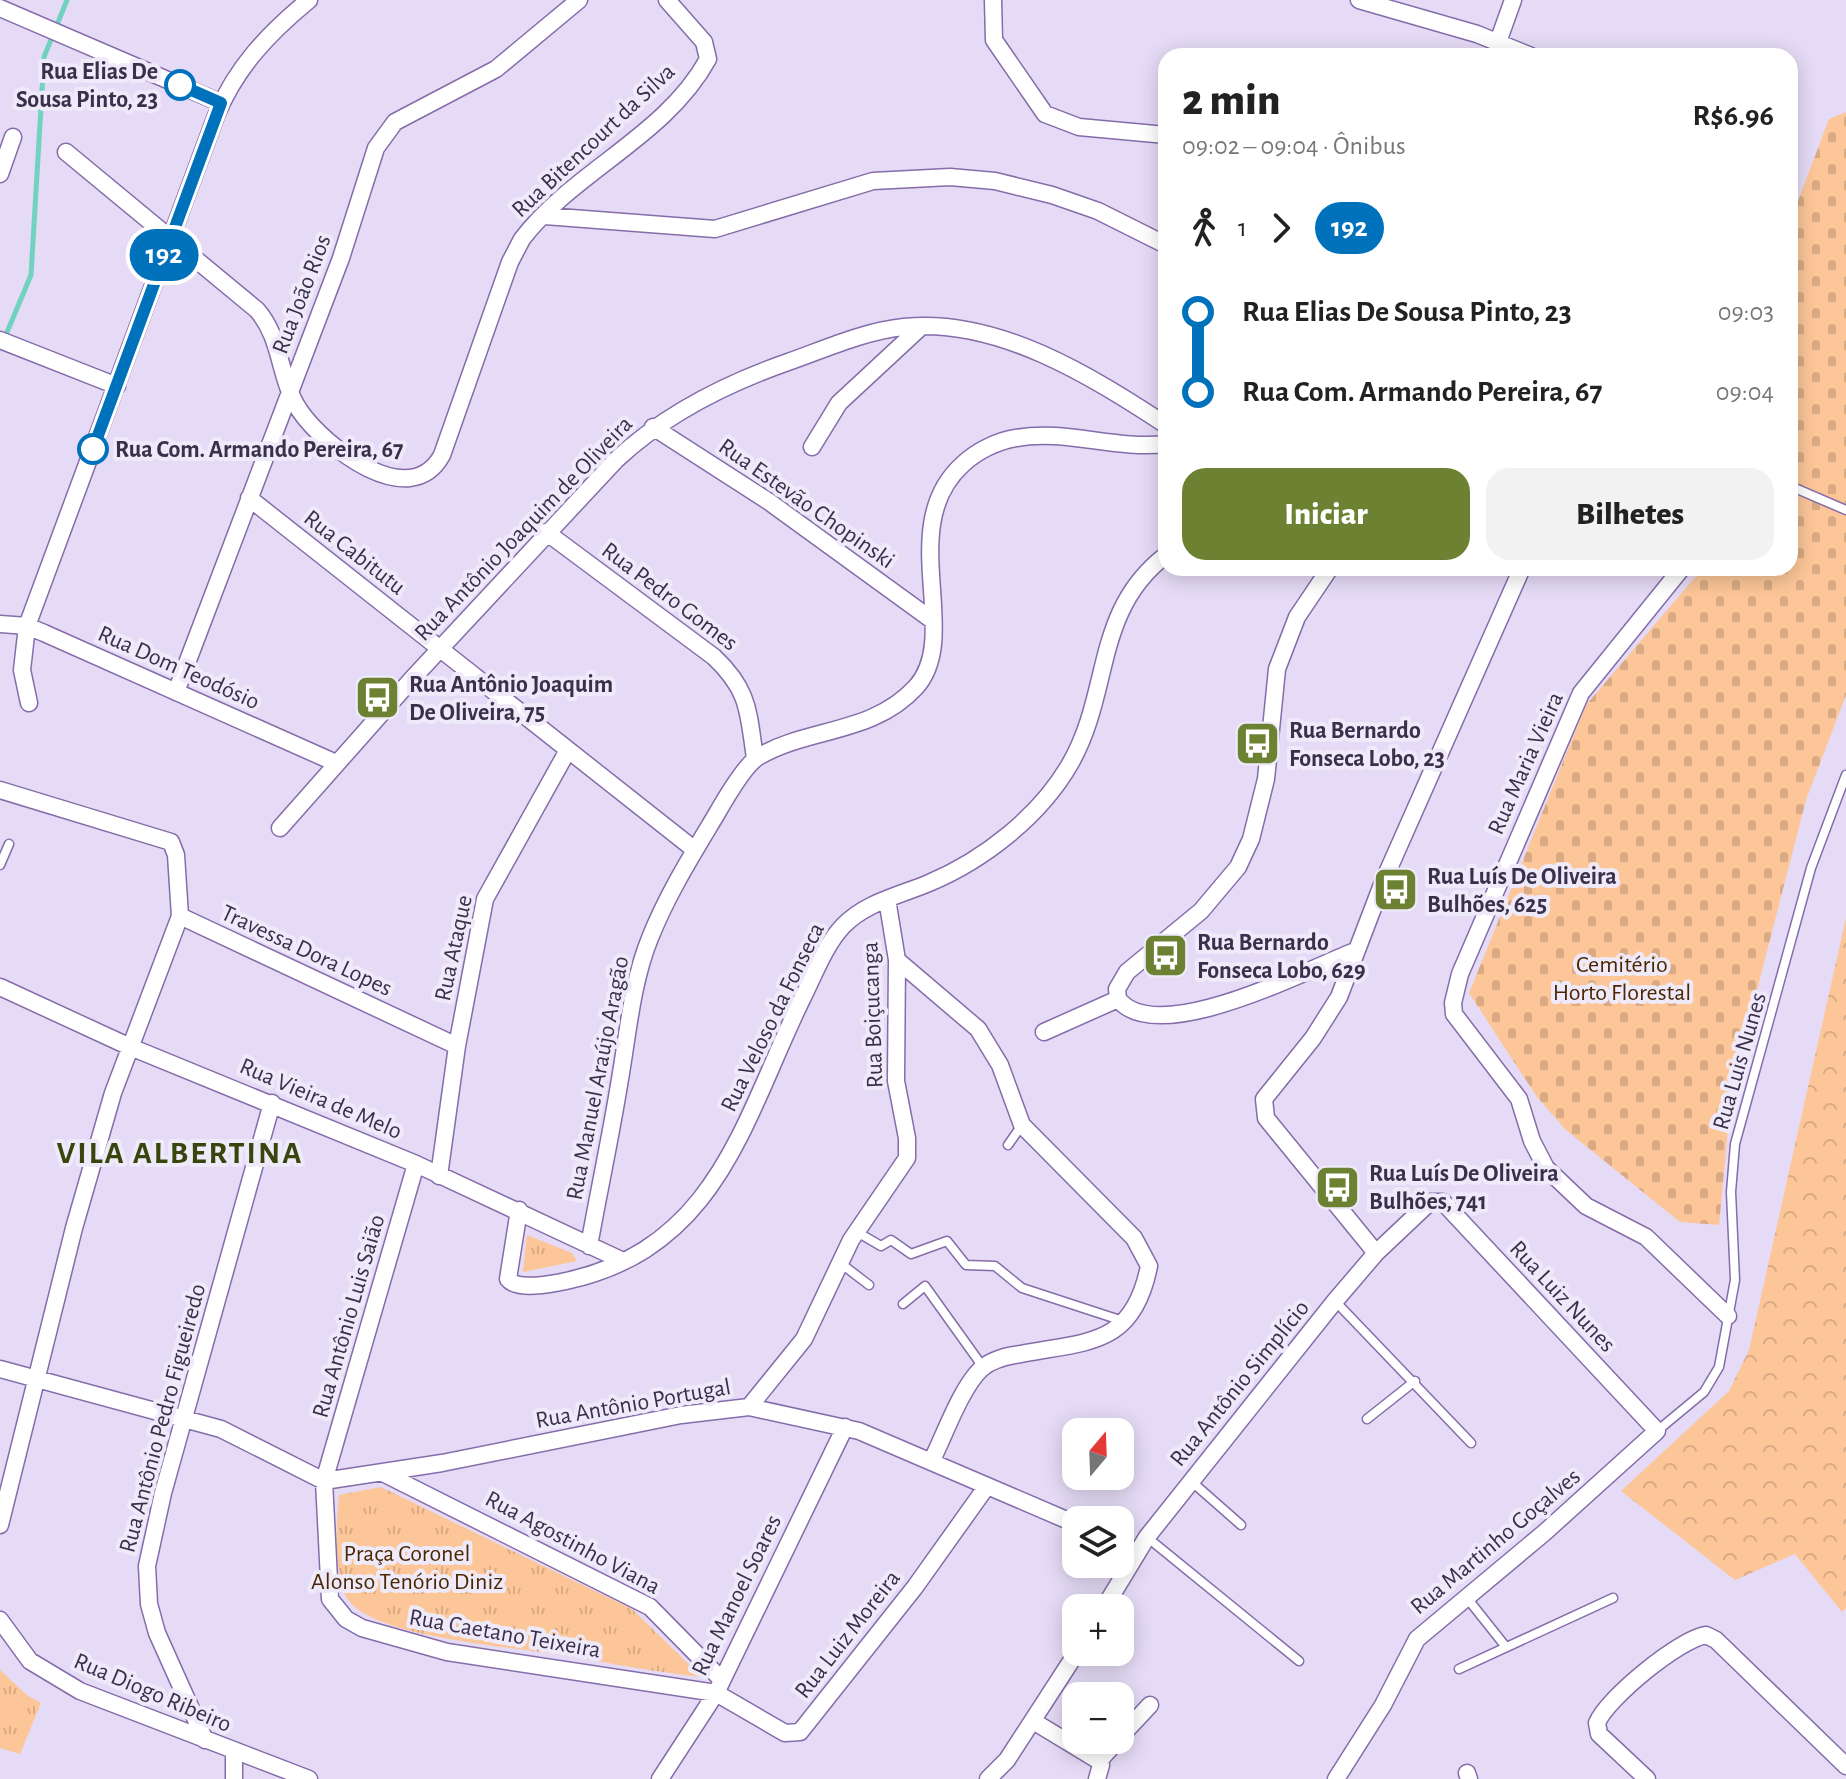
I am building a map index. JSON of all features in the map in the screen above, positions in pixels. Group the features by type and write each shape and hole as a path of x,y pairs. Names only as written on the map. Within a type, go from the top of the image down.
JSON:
{"street":[{"path":"4,0 0,8 221,103"},
{"path":"29,703 22,670 27,626 221,103 232,82 264,40 309,0"},
{"name":"Rua João Rios","path":"176,692 341,258 376,148 387,130 496,69 579,0"},
{"name":"Rua Bitencourt da Silva","path":"66,152 266,320 279,346 289,393 316,431 370,471 405,478 434,466 442,455 514,253 529,231 676,101 708,59 704,42 667,0"},
{"path":"993,0 994,40 1045,114 1079,127 1158,134"},
{"path":"1359,0 1512,48"},
{"path":"1498,42 1513,0"},
{"path":"0,174 13,137"},
{"path":"545,216 715,229 873,181 950,177 995,181 1052,195 1098,211 1158,241"},
{"path":"812,447 839,403 922,326"},
{"name":"Rua Antônio Joaquim de Oliveira","path":"280,828 546,532 653,427 688,406 770,368 875,332 922,326 965,330 1034,352 1158,421"},
{"path":"0,340 117,386"},
{"name":"Rua Estevão Chopinski","path":"653,427 768,501 932,620"},
{"path":"755,758 864,721 894,707 917,685 931,662 929,553 932,526 948,480 970,458 1013,438 1042,435 1123,445 1158,444"},
{"name":"Rua Cabitutu","path":"249,498 695,850"},
{"name":"Rua Pedro Gomes","path":"546,532 714,657 736,677 750,712 755,758"},
{"name":"Rua Veloso da Fonseca","path":"519,1210 508,1279 512,1284 553,1283 577,1278 621,1260 667,1235 705,1197 724,1168 832,940 849,920 887,899 951,872 994,845 1035,810 1070,764 1085,730 1120,609 1144,572 1158,561"},
{"path":"1325,576 1297,617 1277,669 1266,779 1251,839 1238,867 1201,911 1127,972 1117,989 1118,999 1124,1006 1149,1014 1194,1009 1256,994 1355,951"},
{"path":"1376,1253 1286,1145 1266,1118 1262,1105 1268,1092 1330,1015 1519,576"},
{"name":"Rua Maria Vieira","path":"1676,576 1581,693 1466,960 1453,1003 1461,1026 1519,1099 1532,1141 1546,1168 1586,1206 1646,1237 1728,1316"},
{"name":"Rua Dom Teodósio","path":"0,624 27,626 336,763"},
{"name":"Rua Ataque","path":"439,1176 457,1046 485,899 568,750"},
{"name":"Rua Manuel Araújo Aragão","path":"589,1246 642,961 666,901 755,758"},
{"path":"0,790 171,842 176,855 180,916 156,984 128,1046 74,1228 0,1525"},
{"name":"Rua Boiçucanga","path":"749,1407 804,1339 839,1262 857,1232 913,1160 896,1081 897,960 887,899"},
{"name":"Travessa Dora Lopes","path":"180,916 457,1046"},
{"path":"897,960 968,1018 986,1039 1000,1065 1022,1125 1134,1238 1146,1255 1146,1278 1124,1321 1102,1339 1008,1356 983,1367 956,1411 932,1460"},
{"name":"Rua Vieira de Melo","path":"0,987 128,1046 416,1164 621,1260"},
{"path":"1044,1032 1118,999"},
{"name":"Rua Antônio Pedro Figueiredo","path":"205,1740 157,1633 149,1604 150,1549 272,1103"},
{"name":"Rua Antônio Luis Saião","path":"324,1481 416,1164"},
{"name":"Rua Antônio Simplício","path":"1112,1594 1142,1543 1335,1301 1376,1253 1430,1202"},
{"name":"Rua Luiz Nunes","path":"1430,1202 1443,1202 1657,1431"},
{"path":"0,1369 184,1418 248,1440 324,1481"},
{"name":"Rua Antônio Portugal","path":"324,1481 383,1473 681,1415 749,1407 845,1427 932,1460 1062,1518"},
{"name":"Rua Manoel Soares","path":"660,1779 719,1686 845,1427"},
{"name":"Rua Martinho Goçalves","path":"1336,1779 1383,1705 1417,1639 1608,1478 1657,1431"},
{"name":"Rua Agostinho Viana","path":"383,1473 650,1607 719,1686"},
{"name":"Rua Caetano Teixeira","path":"324,1481 330,1599 346,1619 362,1628 447,1652 719,1686"},
{"name":"Rua Luiz Moreira","path":"719,1686 785,1733 800,1732 915,1587 987,1486"},
{"path":"1134,1543 1142,1543"},
{"name":"Rua Diogo Ribeiro","path":"0,1620 30,1661 80,1691 309,1779"},
{"path":"1647,1779 1599,1734 1597,1723 1607,1706 1681,1645 1701,1635 1711,1636 1846,1766"},
{"path":"988,1779 1007,1760 1068,1666"},
{"path":"1134,1723 1150,1705"},
{"path":"1033,1721 1099,1761 1101,1765 1097,1779"},
{"path":"234,1751 234,1779"},
{"path":"1099,1761 1105,1754"}],"lane":[{"path":"1798,489 1846,510"},
{"name":"Rua Luis Nunes","path":"1719,1367 1735,1280 1731,1192 1735,1144 1811,868 1846,775"},
{"path":"0,865 9,844"},
{"path":"1008,1145 1022,1125"},
{"path":"857,1232 881,1246 890,1239 911,1254 947,1241 966,1265 995,1266 1022,1288 1124,1321"},
{"path":"839,1262 869,1285"},
{"path":"903,1304 923,1286 983,1367"},
{"path":"1335,1301 1415,1381 1471,1443"},
{"name":"Rua Martinho Goçalves","path":"1657,1431 1704,1392 1719,1367"},
{"path":"1367,1419 1415,1381"},
{"path":"1191,1481 1241,1525"},
{"path":"1142,1543 1299,1661"},
{"path":"1466,1597 1506,1647"},
{"path":"1459,1669 1613,1598"}],"green space":[{"name":"Cemitério Horto Florestal","path":"1846,112 1846,695 1806,800 1732,1087 1719,1225 1680,1222 1566,1130 1537,1097 1469,993 1586,705 1696,576 1798,576 1798,201 1829,119"},
{"path":"1846,918 1846,1608 1842,1612 1795,1554 1735,1580 1621,1491 1729,1391 1749,1350"},
{"path":"527,1235 572,1253 577,1261 523,1272"},
{"name":"Praça Coronel Alonso Tenório Diniz","path":"381,1487 632,1609 702,1677 413,1632 361,1612 347,1598 340,1576 337,1533 339,1495"},
{"path":"0,1670 28,1696 41,1703 20,1754 0,1748"}],"waterway":[{"path":"5,337 31,275 44,57 67,0"}],"bus line":[{"name":"192","path":"93,449 221,103 180,85"}],"place":[{"name":"Rua Elias De Sousa Pinto, 23","path":"180,85"},
{"name":"Rua Com. Armando Pereira, 67","path":"93,449"},
{"name":"Rua Antônio Joaquim De Oliveira, 75","path":"378,698"},
{"name":"Rua Bernardo Fonseca Lobo, 23","path":"1258,744"},
{"name":"Rua Luís De Oliveira Bulhões, 625","path":"1396,890"},
{"name":"Rua Bernardo Fonseca Lobo, 629","path":"1166,956"},
{"name":"Rua Luís De Oliveira Bulhões, 741","path":"1338,1187"}],"district":[{"name":"VILA ALBERTINA","path":"180,1152"}]}
